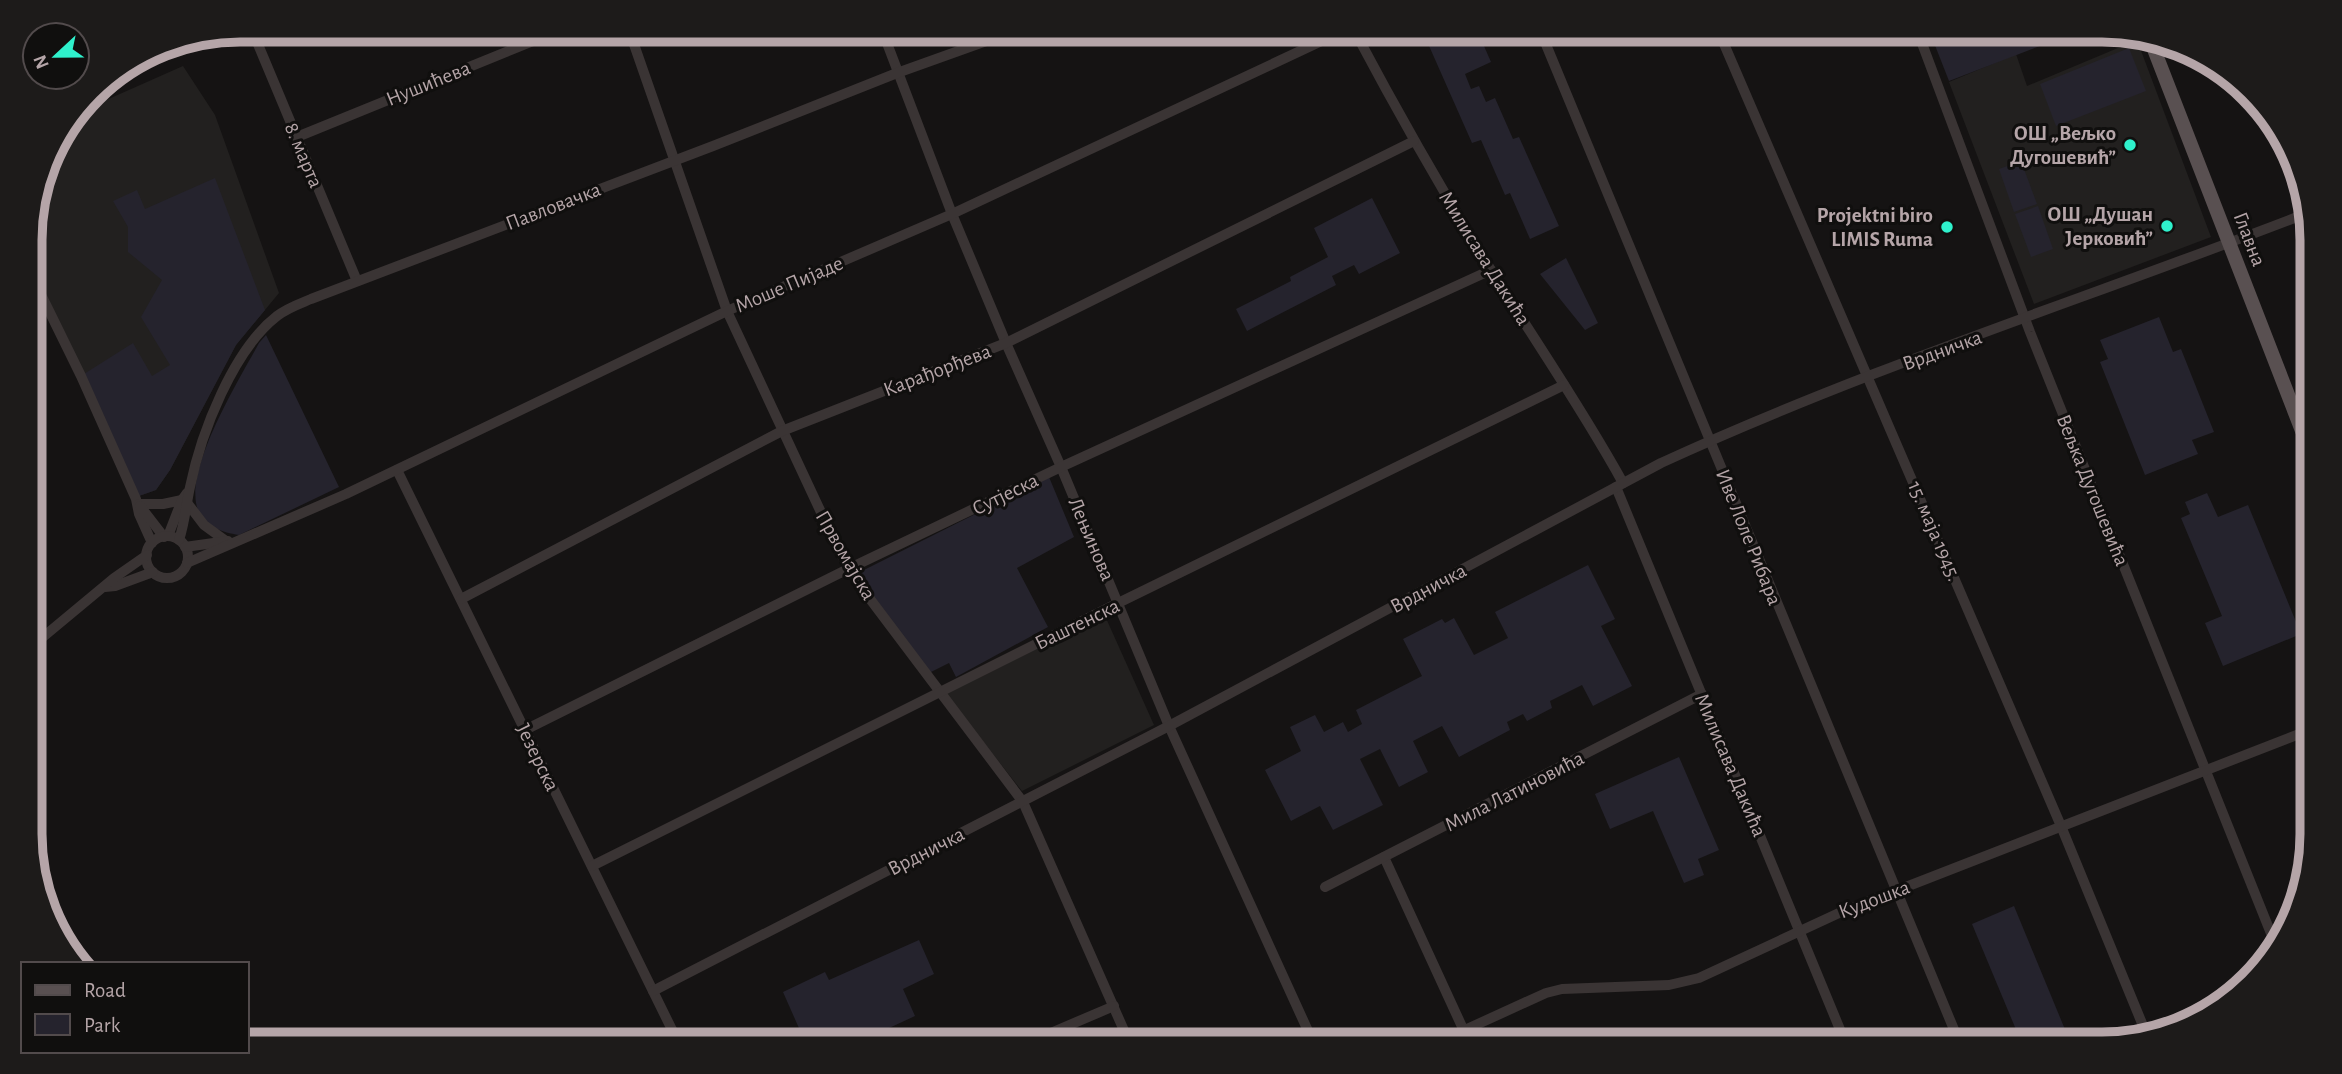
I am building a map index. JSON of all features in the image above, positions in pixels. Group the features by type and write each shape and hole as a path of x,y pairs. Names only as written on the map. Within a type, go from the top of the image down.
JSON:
{"main road":[{"name":"Главна","path":"2154,50 2300,426"}],"street":[{"name":"8. марта","path":"257,42 357,281"},
{"name":"Нушићева","path":"296,137 530,42"},
{"name":"Првомајска","path":"633,42 727,310 848,569 1023,802 1125,1032"},
{"name":"Лењинова","path":"886,42 952,214 1006,343 1170,726 1309,1032"},
{"name":"Павловачка","path":"187,563 174,540 209,425 223,391 258,334 289,308 984,42"},
{"name":"Моше Пијаде","path":"187,563 230,542 283,523 397,470 727,310 952,214 1319,42"},
{"name":"Милисава Дакића","path":"1360,42 1414,141 1564,385 1619,485 1841,1032"},
{"name":"Иве Лоле Рибара","path":"1545,42 1955,1032"},
{"name":"15. маја 1945.","path":"1723,42 2061,826 2144,1027"},
{"name":"Вељка Дугошевића","path":"1921,42 2025,319 2272,935"},
{"name":"Карађорђева","path":"461,599 782,432 1006,343 1414,141"},
{"name":"Врдничка","path":"653,991 1170,726 1619,485 1710,441 1869,377 2298,217"},
{"name":"Сутјеска","path":"525,730 848,569 1061,467 1491,270"},
{"path":"42,296 137,502 139,514 152,543 147,555 148,564 153,572 164,578 176,576 187,563"},
{"name":"Баштенска","path":"592,866 1564,385"},
{"name":"Језерска","path":"397,470 673,1032"},
{"path":"137,502 163,505 187,498 204,525 230,542"},
{"path":"137,502 174,540"},
{"name":"Моше Пијаде","path":"174,540 230,542"},
{"path":"152,543 174,540"},
{"path":"105,587 147,555"},
{"path":"42,638 96,592 153,572"},
{"name":"Мила Латиновића","path":"1325,887 1702,694"},
{"name":"Кудошка","path":"1460,1032 1546,993 1562,989 1660,986 1699,978 1800,929 2300,734"},
{"path":"1384,858 1464,1030"},
{"path":"1053,1032 1114,1006"}],"shaded area":[{"path":"2128,44 2139,46 2211,237 2034,304 1949,82 2016,54 2027,86"},
{"path":"183,66 215,115 279,293 236,345 170,470 156,490 139,496 42,285 42,227 49,189 62,152 83,119 96,105"},
{"path":"1105,616 1154,725 1022,791 944,692"}],"green space":[{"path":"1427,42 1482,42 1491,62 1465,74 1471,89 1479,86 1486,102 1495,98 1513,139 1519,137 1559,226 1530,239 1510,193 1505,195 1481,140 1472,143"},
{"path":"1934,42 2050,42 1949,81"},
{"path":"2129,48 2146,91 2056,126 2040,84"},
{"path":"2021,161 2037,204 2014,212 1999,169"},
{"path":"215,178 265,310 236,345 170,470 156,490 139,496 84,374 133,343 152,376 170,365 141,317 162,280 128,252 128,227 113,201 137,190 145,209"},
{"path":"1372,198 1400,253 1359,274 1354,265 1332,276 1336,285 1247,331 1236,309 1291,281 1290,277 1328,257 1314,228"},
{"path":"2038,206 2053,249 2031,257 2015,214"},
{"path":"1566,258 1598,323 1585,330 1540,274"},
{"path":"2159,317 2173,352 2181,349 2214,432 2192,440 2198,454 2145,475 2100,362 2108,359 2100,340"},
{"path":"266,335 339,487 239,535 206,522 199,512 195,496 198,475 215,427 259,343"},
{"path":"1049,477 1074,537 1017,568 1048,627 956,677 949,663 929,673 856,574"},
{"path":"2207,493 2218,517 2248,505 2300,634 2223,666 2205,623 2222,616 2181,518 2190,514 2185,502"},
{"path":"1588,565 1615,619 1601,626 1632,686 1593,706 1582,685 1550,701 1552,708 1527,721 1523,714 1507,722 1510,730 1459,757 1442,726 1413,741 1428,772 1399,787 1380,749 1360,759 1383,805 1333,830 1320,806 1291,821 1265,770 1301,751 1290,727 1315,715 1324,732 1343,722 1348,732 1362,724 1356,710 1422,676 1403,639 1442,619 1445,623 1454,618 1474,655 1508,638 1495,612"},
{"path":"1679,757 1719,850 1698,859 1704,875 1684,883 1653,811 1610,829 1595,794"},
{"path":"2014,906 2066,1032 2017,1032 1972,924"},
{"path":"919,940 934,974 903,989 915,1016 880,1032 801,1032 783,992 825,972 829,980"}],"place":[{"name":"ОШ „Вељко Дугошевић”","path":"2130,145"},
{"name":"ОШ „Душан Јерковић”","path":"2167,226"},
{"name":"Projektni biro LIMIS Ruma","path":"1947,227"}]}
